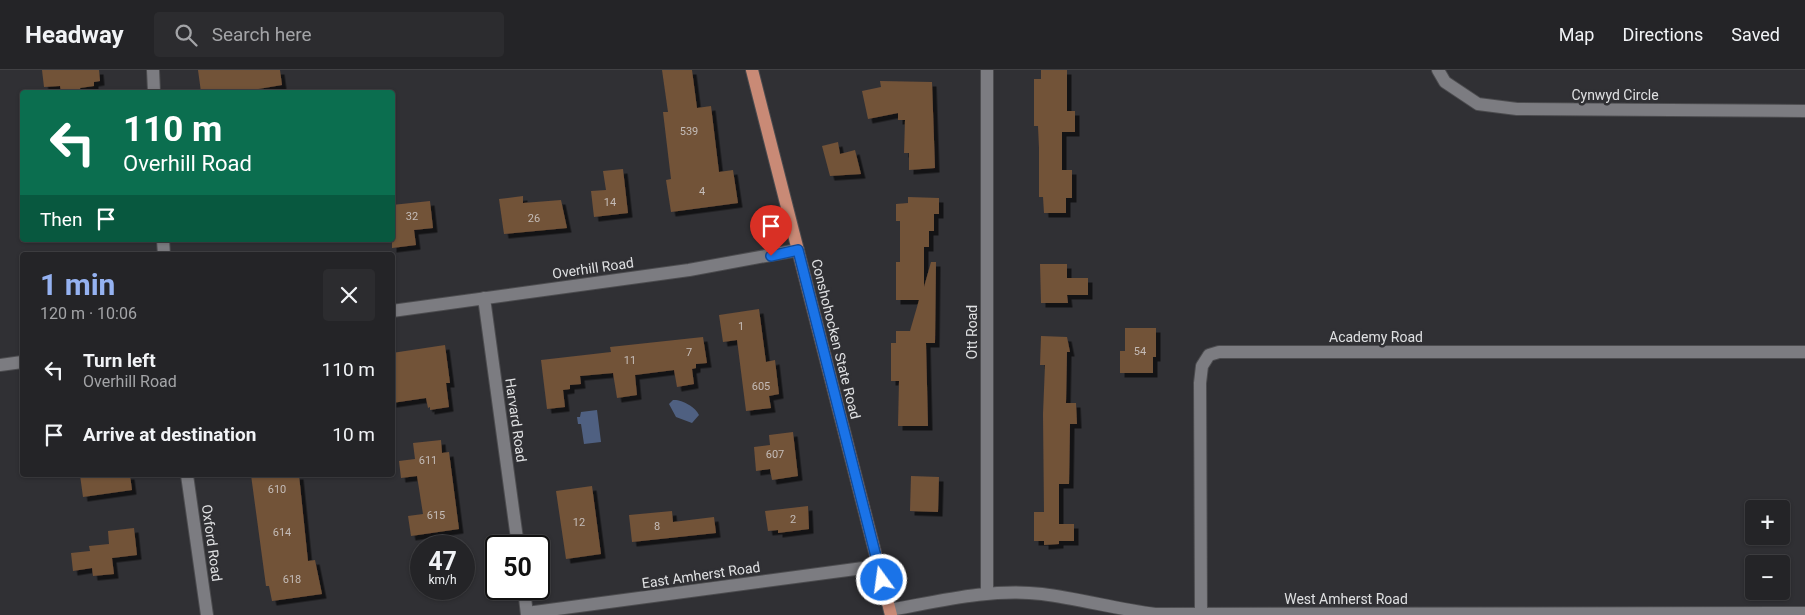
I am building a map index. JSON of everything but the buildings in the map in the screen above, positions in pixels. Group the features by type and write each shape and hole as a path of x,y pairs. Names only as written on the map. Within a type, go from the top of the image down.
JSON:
{"main road":[{"name":"Conshohocken State Road","path":"752,70 890,612"}],"street":[{"path":"153,70 154,90"},
{"name":"Ott Road","path":"987,594 988,70"},
{"name":"Cynwyd Circle","path":"1438,70 1445,82 1478,104 1517,109 1805,111"},
{"name":"Overhill Road","path":"395,311 689,270 798,250"},
{"name":"Harvard Road","path":"484,298 516,535"},
{"name":"Academy Road","path":"1201,614 1200,383 1202,366 1209,355 1219,352 1805,352"},
{"path":"0,365 20,362"},
{"name":"Oxford Road","path":"187,477 207,615"},
{"name":"East Amherst Road","path":"527,614 878,566"},
{"name":"West Amherst Road","path":"890,612 987,594 1041,594 1118,610 1155,614 1805,614"},
{"path":"525,600 527,614"}],"water":[{"path":"673,400 688,404 699,415 692,423 676,417 669,404"},
{"path":"597,410 601,442 584,444 581,424 578,424 577,417 580,417 581,412"}],"route":[{"path":"771,256 798,250 882,580"}]}
